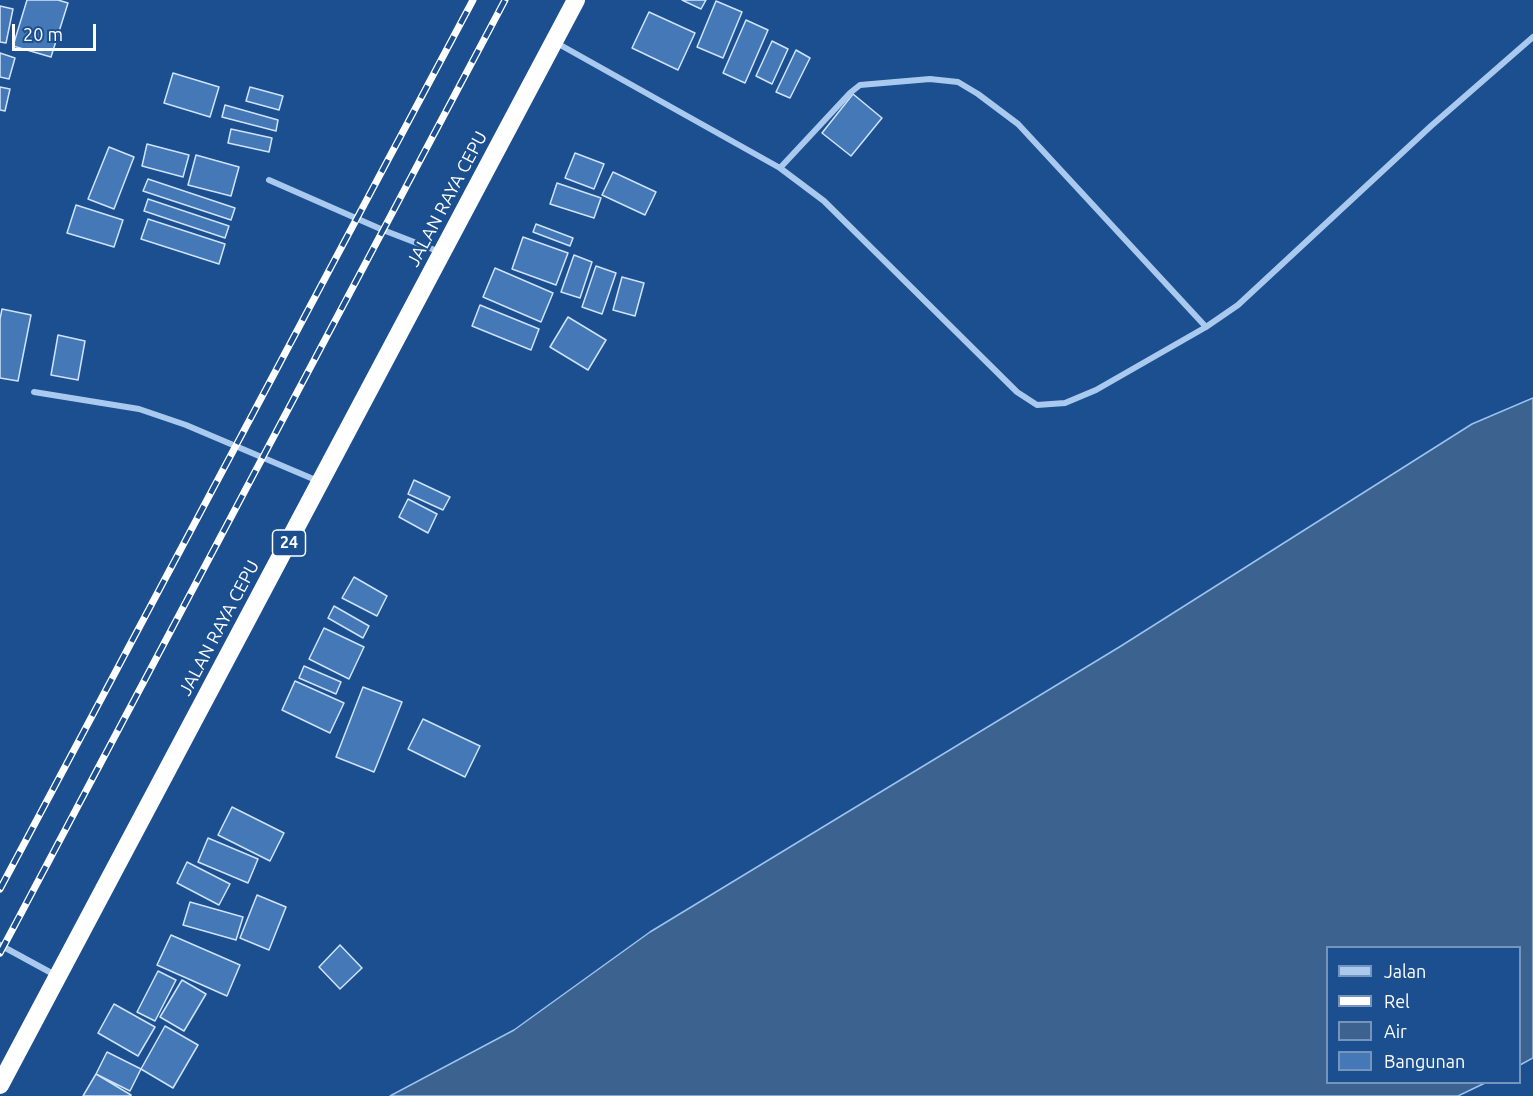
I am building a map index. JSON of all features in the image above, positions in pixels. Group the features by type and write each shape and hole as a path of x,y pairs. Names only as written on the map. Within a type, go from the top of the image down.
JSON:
{"highway":[{"name":"JALAN RAYA CEPU","path":"0,1085 576,0"}],"street":[{"path":"555,41 780,168 824,201 1000,376 1017,392 1037,405 1065,403 1096,390 1206,327 1238,305 1431,126 1533,37"},
{"path":"780,168 860,85 930,79 958,82 1018,124 1206,327"},
{"path":"269,180 442,253"},
{"path":"34,392 139,409 186,424 321,482"},
{"path":"0,945 57,976"}],"water":[{"path":"1533,398 1533,1058 1521,1064 1521,946 1326,946 1326,1084 1483,1084 1458,1096 390,1096 514,1030 650,932 1121,646 1472,424"}],"building":[{"path":"27,0 58,0 68,3 51,57 13,46"},
{"path":"682,0 706,0 701,9"},
{"path":"716,1 742,12 723,58 697,47"},
{"path":"0,6 13,9 6,43 0,42"},
{"path":"649,12 695,33 678,70 632,48"},
{"path":"746,20 768,30 745,83 723,73"},
{"path":"772,41 788,49 772,84 756,76"},
{"path":"796,50 810,58 790,98 776,92"},
{"path":"0,53 15,58 9,79 0,77"},
{"path":"173,73 219,87 210,117 164,103"},
{"path":"0,87 10,89 5,111 0,110"},
{"path":"250,87 283,96 279,110 246,101"},
{"path":"853,94 882,118 851,156 822,133"},
{"path":"225,105 278,120 276,131 222,117"},
{"path":"231,129 272,138 269,152 228,143"},
{"path":"147,144 189,155 183,177 142,166"},
{"path":"109,147 134,157 114,209 88,199"},
{"path":"575,153 604,164 594,189 565,178"},
{"path":"196,155 239,167 231,196 188,185"},
{"path":"613,172 656,192 645,215 602,195"},
{"path":"148,179 235,208 231,220 143,191"},
{"path":"557,183 601,198 594,218 550,204"},
{"path":"148,199 229,226 225,238 144,211"},
{"path":"76,205 123,220 114,247 67,233"},
{"path":"148,219 225,244 219,264 141,239"},
{"path":"536,224 573,238 570,246 533,232"},
{"path":"523,237 568,253 556,285 512,269"},
{"path":"574,255 592,262 580,298 561,292"},
{"path":"596,266 616,273 602,314 582,307"},
{"path":"495,268 553,293 541,322 483,297"},
{"path":"622,277 644,283 635,316 613,310"},
{"path":"480,305 539,329 531,350 472,326"},
{"path":"2,309 31,315 18,381 0,378"},
{"path":"568,317 606,340 588,370 550,347"},
{"path":"58,335 85,341 78,380 51,375"},
{"path":"414,480 450,497 443,510 408,494"},
{"path":"408,499 437,514 428,533 399,517"},
{"path":"354,577 387,596 377,616 342,598"},
{"path":"334,606 369,626 363,638 328,618"},
{"path":"324,628 364,647 349,679 309,659"},
{"path":"304,666 341,682 336,694 299,678"},
{"path":"295,681 344,703 330,733 282,710"},
{"path":"363,687 402,702 374,772 336,757"},
{"path":"423,719 480,746 465,777 408,749"},
{"path":"232,807 284,833 270,861 218,835"},
{"path":"208,838 258,859 248,883 198,862"},
{"path":"187,862 230,884 219,905 177,883"},
{"path":"257,895 286,907 269,950 240,938"},
{"path":"190,902 243,917 236,940 183,925"},
{"path":"171,935 240,965 227,996 157,965"},
{"path":"340,945 362,968 340,989 319,967"},
{"path":"158,971 176,980 155,1021 137,1012"},
{"path":"182,980 206,994 184,1031 160,1017"},
{"path":"114,1004 155,1027 138,1056 98,1033"},
{"path":"165,1026 198,1045 173,1088 141,1069"},
{"path":"107,1052 141,1069 130,1091 96,1074"},
{"path":"96,1074 131,1095 131,1096 83,1096"}],"railway":[{"path":"0,889 473,0"},
{"path":"0,953 505,0"}]}
